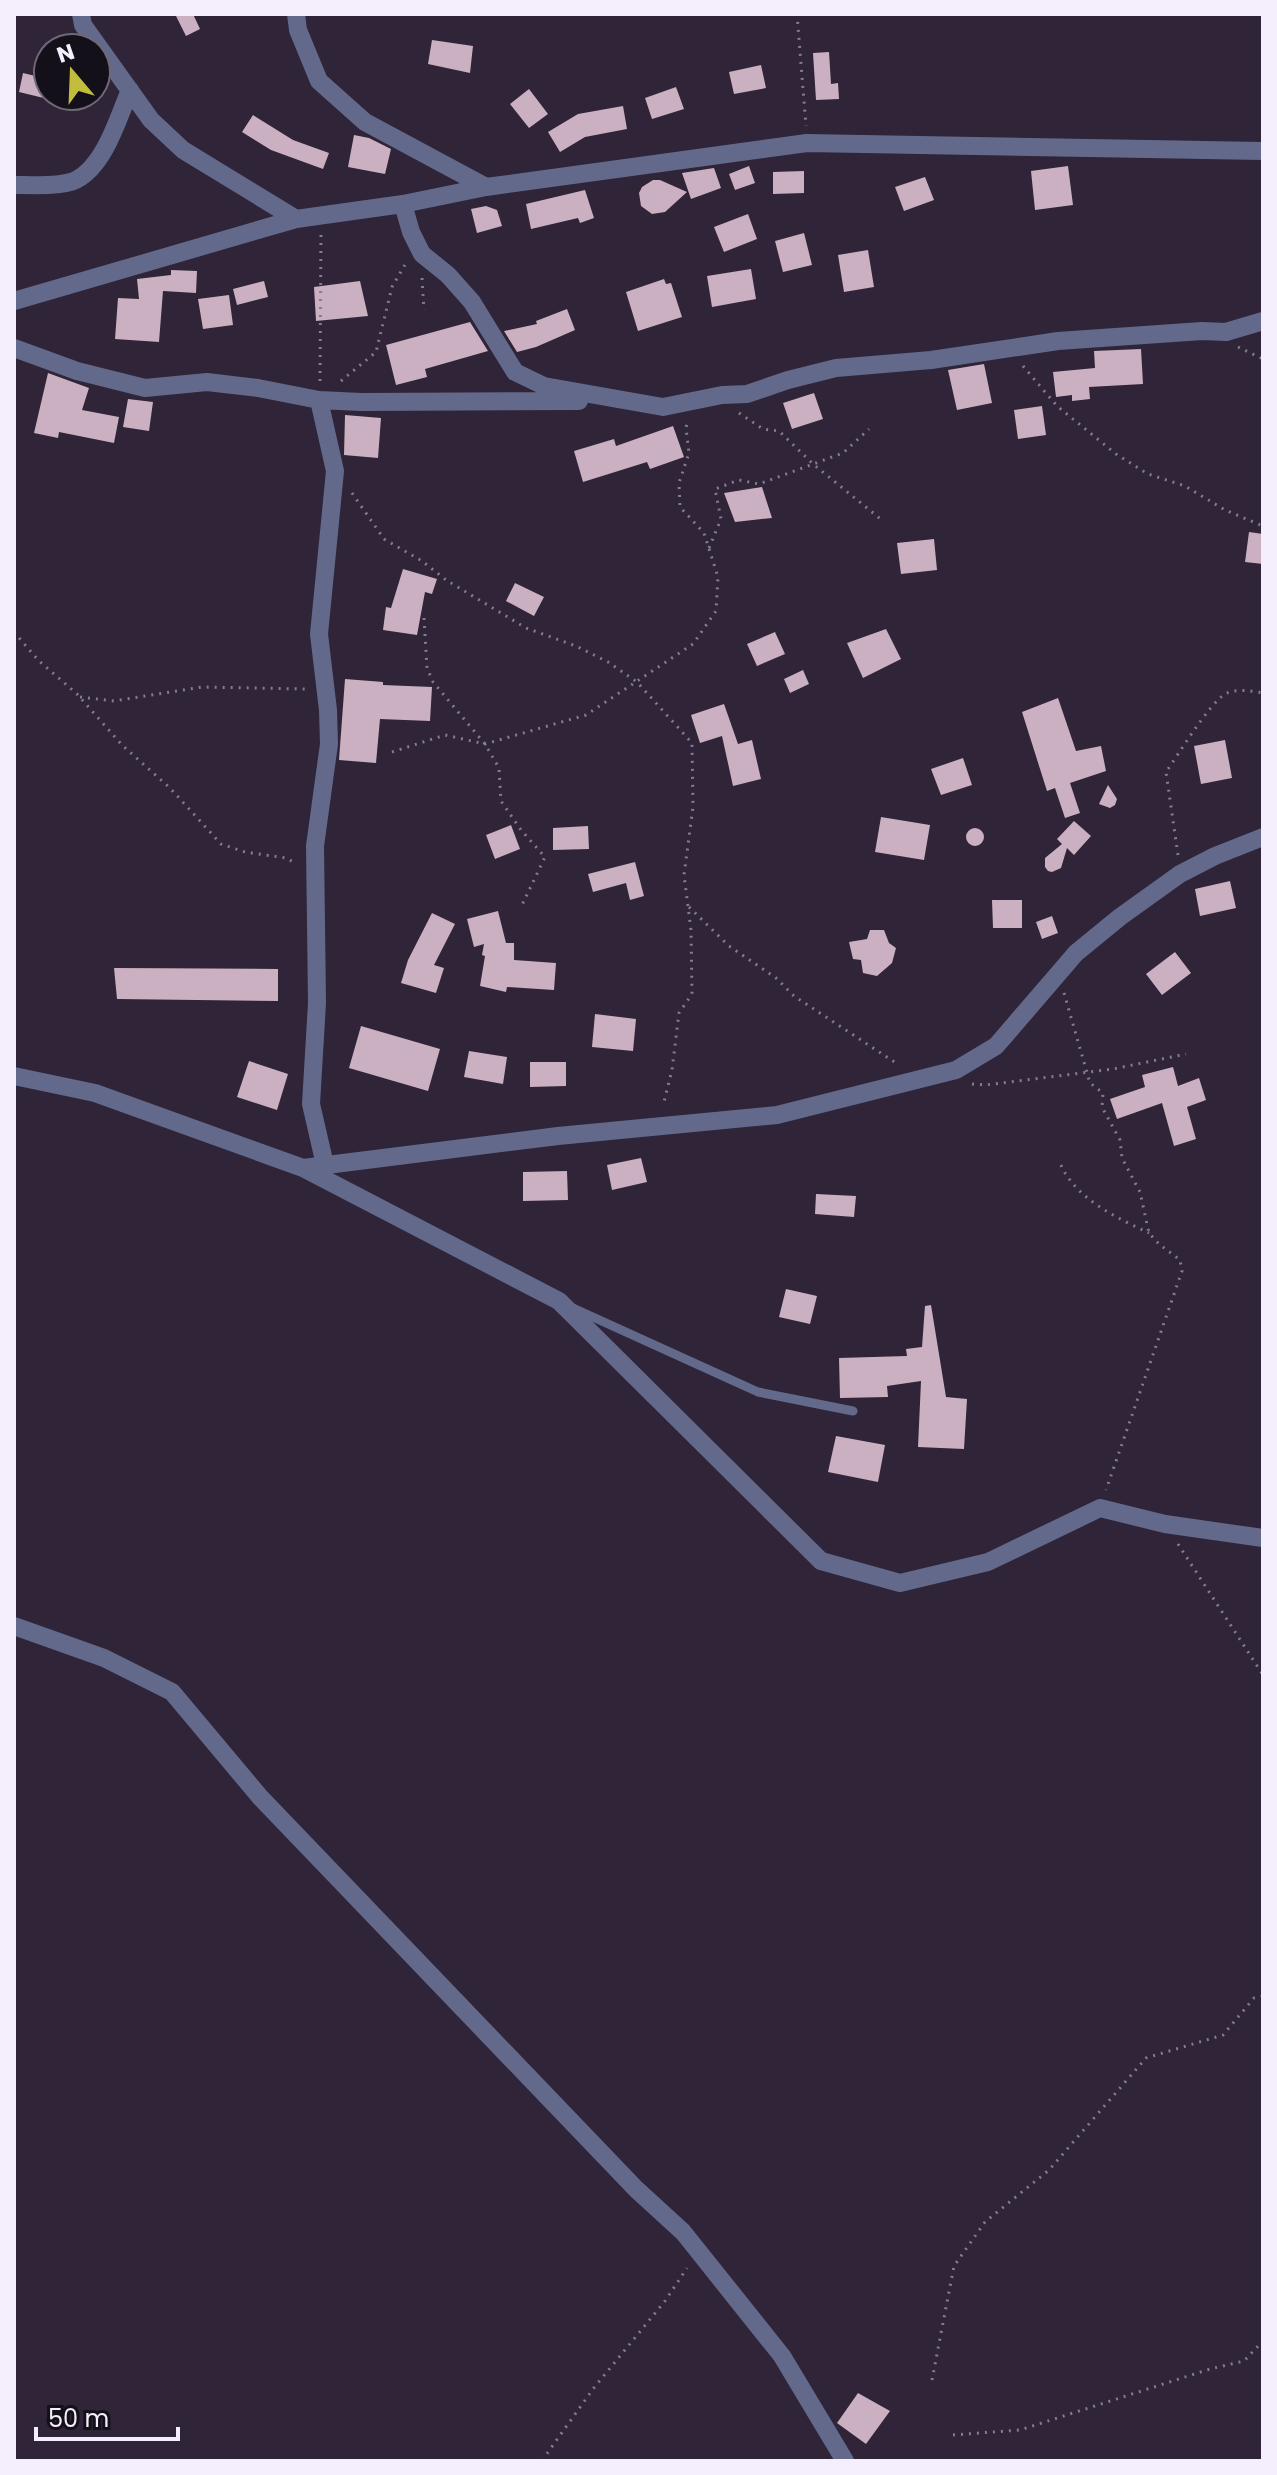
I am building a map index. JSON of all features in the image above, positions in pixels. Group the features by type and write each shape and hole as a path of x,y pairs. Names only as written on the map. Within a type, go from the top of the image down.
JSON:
{"street":[{"path":"81,14 83,25 151,120 183,150 296,219"},
{"path":"296,14 298,30 319,81 365,122 486,187"},
{"path":"14,185 50,185 76,180 105,152 130,90"},
{"path":"14,301 296,219 403,204 486,187 807,143 1263,151"},
{"path":"403,204 420,251 448,275 472,302 515,372 544,386 663,407 692,400 747,394 836,368 931,360 1058,341 1226,332 1263,321"},
{"path":"14,348 77,371 145,388 207,382 319,400 616,400"},
{"path":"319,400 335,471 319,634 329,744 315,846 317,1003 311,1104 325,1165"},
{"path":"303,1168 558,1136 777,1115 956,1070 996,1046 1076,953 1120,917 1180,874 1263,837"},
{"path":"14,1076 95,1093 303,1168 559,1301 821,1561 900,1583 988,1562 1100,1508 1165,1524 1263,1538"},
{"path":"14,1626 104,1658 172,1692 260,1797 636,2189 683,2232 782,2356 845,2461"}],"lane":[{"path":"559,1301 758,1392 853,1411"}],"path":[{"path":"797,14 807,143"},
{"path":"319,400 321,215"},
{"path":"319,400 376,352 392,287 405,263 420,251"},
{"path":"420,251 424,310"},
{"path":"1007,348 1057,406 1116,454 1148,474 1185,486 1225,510 1263,526"},
{"path":"712,397 763,429 779,431 813,464 883,521"},
{"path":"392,752 445,735 485,744 586,715 693,644 716,611 718,577 704,533 680,507 679,483 689,453 686,428 692,400"},
{"path":"709,548 721,519 715,489 739,480 759,484 843,453 869,429"},
{"path":"335,471 384,539 526,628 576,646 608,662 637,682 692,743 693,807 684,875 689,907 692,994 679,1013 662,1127"},
{"path":"424,618 427,668 433,682 485,744 499,768 501,801 545,857 522,905"},
{"path":"14,632 38,660 80,697 122,745 170,788 221,844 245,852 286,858 315,872"},
{"path":"80,697 114,701 202,687 326,689"},
{"path":"1180,874 1166,772 1224,695 1240,690 1263,693"},
{"path":"689,907 729,946 776,978 804,1003 900,1066 912,1080"},
{"path":"1060,972 1067,1010 1090,1083 1103,1093 1102,1107 1120,1140 1122,1158 1140,1192 1149,1233"},
{"path":"970,1084 985,1085 1087,1072 1186,1054"},
{"path":"1061,1165 1066,1177 1094,1203 1149,1233 1180,1260 1182,1271 1100,1508"},
{"path":"1165,1524 1263,1675"},
{"path":"932,2380 954,2266 985,2222 1049,2170 1146,2058 1223,2035 1254,1998 1263,1996"},
{"path":"544,2461 593,2389 658,2311 698,2252"},
{"path":"953,2435 1020,2430 1244,2361 1263,2341"}],"building":[{"path":"175,14 193,14 200,29 186,36"},
{"path":"432,40 473,46 470,73 428,64"},
{"path":"829,52 831,84 838,83 839,99 816,100 813,53"},
{"path":"761,65 766,88 734,94 729,72"},
{"path":"23,73 32,75 32,95 19,92"},
{"path":"676,87 684,109 652,119 645,98"},
{"path":"529,89 548,114 529,128 510,104"},
{"path":"623,106 627,129 585,137 560,152 548,132 578,114"},
{"path":"253,115 293,140 329,153 323,169 271,150 242,132"},
{"path":"354,135 369,138 391,149 385,174 348,167"},
{"path":"749,166 755,183 735,190 729,174"},
{"path":"1068,166 1073,205 1035,210 1031,171"},
{"path":"714,168 721,188 691,199 682,173"},
{"path":"804,171 804,193 773,194 773,172"},
{"path":"925,177 934,200 904,211 895,187"},
{"path":"653,180 687,192 665,212 652,214 641,206 639,193"},
{"path":"585,190 594,218 580,223 578,218 531,229 526,204"},
{"path":"486,206 497,210 502,226 477,233 471,209"},
{"path":"748,214 757,239 724,252 714,227"},
{"path":"804,233 812,265 783,272 775,241"},
{"path":"868,250 874,287 844,292 838,255"},
{"path":"751,269 756,299 712,307 707,276"},
{"path":"171,270 197,271 196,293 163,291 159,342 115,339 118,298 139,299 137,279 171,275"},
{"path":"664,279 666,284 671,283 682,317 638,331 626,292"},
{"path":"264,281 268,297 237,305 233,289"},
{"path":"360,281 368,316 316,321 314,287"},
{"path":"229,295 233,325 203,329 198,299"},
{"path":"567,309 575,330 536,347 517,352 504,331 537,324 536,321"},
{"path":"470,322 488,351 425,369 427,377 396,385 386,345"},
{"path":"1141,349 1143,384 1089,387 1090,399 1072,401 1072,395 1056,397 1053,372 1095,368 1094,351"},
{"path":"984,364 992,403 957,410 948,370"},
{"path":"48,373 89,388 82,410 119,417 114,443 59,432 58,438 34,433"},
{"path":"814,393 823,419 792,429 783,403"},
{"path":"128,399 153,402 149,431 123,427"},
{"path":"1042,406 1046,435 1018,439 1014,410"},
{"path":"345,415 381,418 378,458 344,455"},
{"path":"673,426 684,457 650,469 647,462 583,482 574,451 614,439 616,446"},
{"path":"762,487 772,518 735,522 724,493"},
{"path":"1249,532 1263,534 1263,564 1245,562"},
{"path":"934,539 937,570 901,574 897,543"},
{"path":"403,569 437,579 432,594 425,592 417,635 383,630 386,607 391,608"},
{"path":"515,583 544,597 534,616 506,601"},
{"path":"886,629 901,659 863,678 847,643"},
{"path":"775,632 785,654 757,666 747,644"},
{"path":"803,670 809,684 790,693 784,679"},
{"path":"345,679 383,682 383,685 432,687 430,721 380,719 376,763 339,760"},
{"path":"1058,698 1076,751 1101,746 1106,771 1070,783 1080,813 1065,818 1055,788 1047,791 1022,712"},
{"path":"724,704 738,744 752,740 761,779 733,786 722,736 700,743 691,715"},
{"path":"1225,740 1232,778 1201,784 1194,746"},
{"path":"963,758 972,785 941,795 931,769"},
{"path":"1108,785 1117,799 1110,808 1099,804"},
{"path":"881,817 930,825 924,860 875,852"},
{"path":"1074,821 1091,836 1074,855 1067,848 1061,868 1048,871 1045,858 1062,844 1057,839"},
{"path":"511,825 520,849 495,859 486,835"},
{"path":"588,826 589,849 553,850 553,828"},
{"path":"975,828 984,837 975,846 966,837"},
{"path":"635,862 644,896 630,900 626,883 593,892 588,874"},
{"path":"1230,881 1236,908 1200,916 1195,889"},
{"path":"992,900 1022,900 1022,928 993,928"},
{"path":"498,911 506,943 514,943 514,960 556,963 554,990 507,987 506,992 480,986 484,944 474,947 467,919"},
{"path":"432,913 455,924 434,965 444,968 436,993 401,983 408,960"},
{"path":"1052,916 1058,933 1042,939 1036,922"},
{"path":"870,930 884,930 889,943 896,948 892,963 877,976 863,973 861,960 853,959 849,942 867,939"},
{"path":"1175,952 1191,973 1162,995 1146,974"},
{"path":"114,968 278,969 278,1001 117,999"},
{"path":"595,1014 636,1019 633,1051 592,1047"},
{"path":"361,1026 440,1049 428,1091 349,1068"},
{"path":"469,1051 507,1057 503,1084 464,1077"},
{"path":"249,1061 288,1074 277,1110 237,1097"},
{"path":"530,1062 566,1062 566,1086 530,1087"},
{"path":"1173,1067 1178,1086 1199,1078 1206,1100 1187,1107 1196,1139 1174,1146 1162,1103 1117,1119 1110,1099 1145,1087 1142,1075"},
{"path":"641,1158 647,1182 612,1190 607,1165"},
{"path":"567,1171 568,1200 523,1201 523,1172"},
{"path":"816,1194 856,1196 854,1217 815,1214"},
{"path":"786,1289 817,1296 810,1324 779,1317"},
{"path":"931,1305 946,1397 967,1399 964,1449 918,1447 921,1381 887,1386 888,1397 840,1398 839,1358 907,1356 906,1349 922,1347 925,1306"},
{"path":"836,1436 885,1445 878,1482 828,1472"},
{"path":"858,2393 890,2411 866,2444 837,2423"}]}
